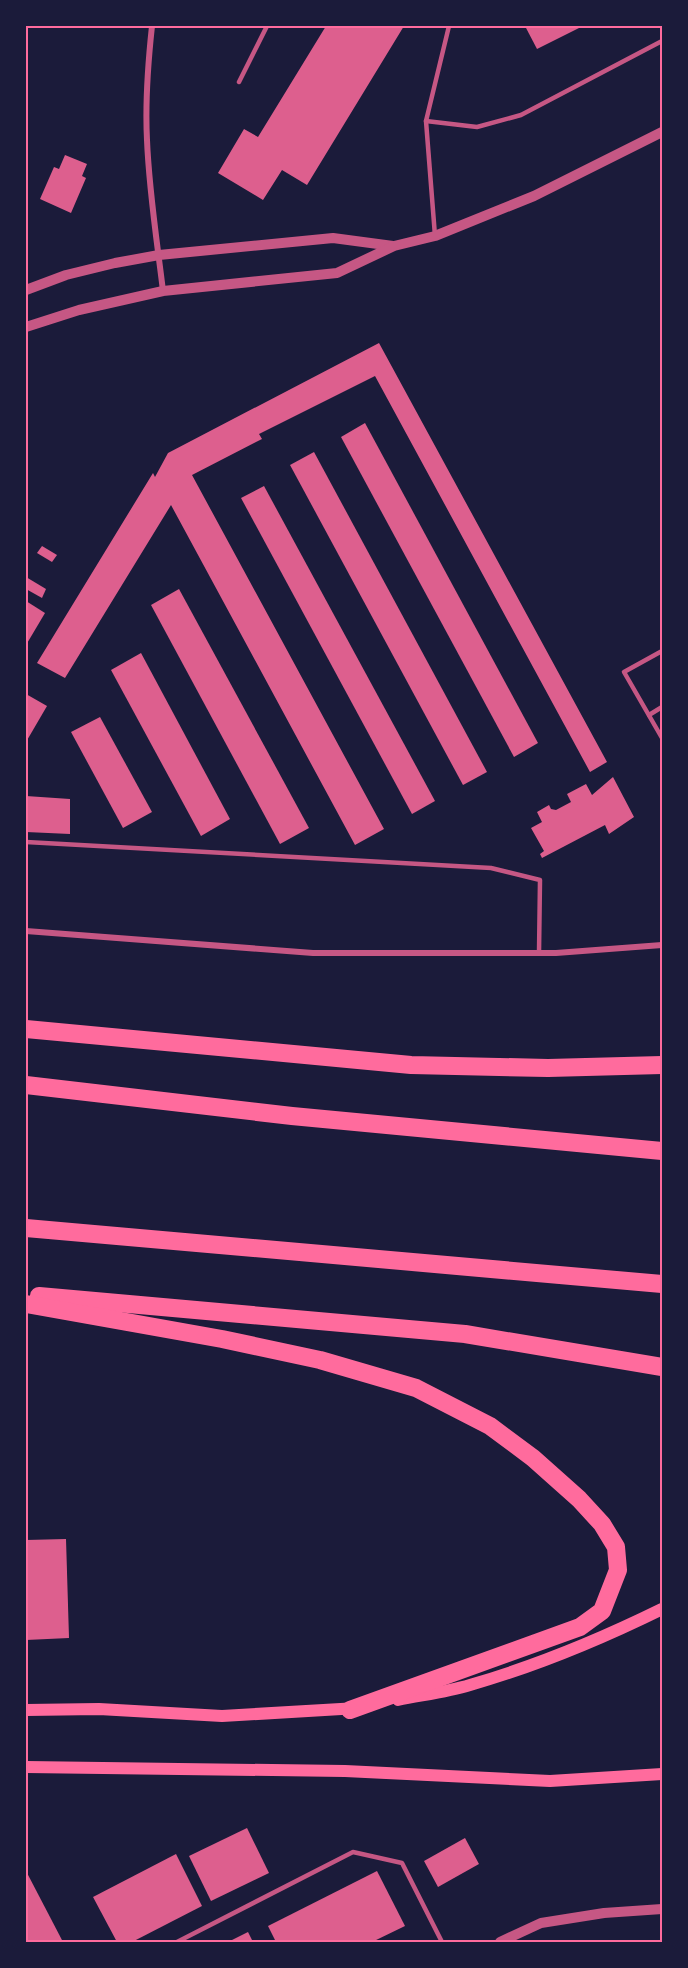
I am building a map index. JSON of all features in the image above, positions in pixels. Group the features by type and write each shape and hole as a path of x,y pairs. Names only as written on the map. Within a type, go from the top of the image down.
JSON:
{"highway":[{"path":"26,1029 411,1065 548,1068 663,1065"},
{"path":"26,1085 292,1116 663,1151"},
{"path":"26,1228 663,1284"},
{"path":"26,1295 465,1334 663,1366"},
{"path":"26,1304 222,1339 331,1363 416,1388 490,1426 533,1458 579,1499 602,1524 616,1547 618,1570 602,1611 580,1627 350,1710"}],"main road":[{"path":"26,1710 99,1709 222,1716 350,1710 470,1685 552,1657 610,1634 663,1609"},
{"path":"26,1767 345,1771 550,1781 663,1774"}],"street":[{"path":"152,26 148,63 147,138 151,203 164,291"},
{"path":"26,327 79,310 164,291 337,273 394,246 435,236 534,196 663,132"},
{"path":"26,290 66,275 159,255 333,238 394,246"},
{"path":"26,931 313,953 539,953 663,945"},
{"path":"500,1942 541,1923 604,1912 663,1909"}],"lane":[{"path":"239,82 267,26"},
{"path":"435,236 426,121 449,26"},
{"path":"426,121 477,127 521,115 663,41"},
{"path":"663,651 624,672 663,738"},
{"path":"649,715 663,707"},
{"path":"26,842 491,868 540,880 539,953"},
{"path":"177,1942 353,1852 402,1863 442,1942"}],"building":[{"path":"326,26 404,26 307,185 282,170 263,200 218,173 244,129 258,137"},
{"path":"525,26 583,26 537,49"},
{"path":"65,155 87,164 82,176 86,178 71,213 40,199 54,167 59,169"},
{"path":"379,343 607,762 590,772 375,376 259,434 262,439 192,475 384,829 355,845 171,505 65,678 37,663 153,473 155,477 168,453"},
{"path":"365,423 538,743 514,757 341,437"},
{"path":"314,452 487,772 463,785 290,465"},
{"path":"264,486 435,801 412,814 241,498"},
{"path":"42,546 57,555 52,562 37,553"},
{"path":"26,577 46,589 42,598 26,589"},
{"path":"179,589 309,828 280,844 151,605"},
{"path":"26,601 45,613 26,645"},
{"path":"141,653 230,819 201,836 111,670"},
{"path":"26,694 47,706 26,742"},
{"path":"100,717 152,812 123,828 71,732"},
{"path":"613,777 634,817 609,834 605,825 542,858 540,854 544,851 531,828 542,822 537,812 549,805 551,809 556,810 571,802 567,794 586,784 592,795"},
{"path":"26,796 70,799 70,834 26,832"},
{"path":"66,1539 69,1638 26,1640 26,1540"},
{"path":"247,1828 269,1873 211,1901 189,1856"},
{"path":"465,1838 479,1864 438,1887 424,1861"},
{"path":"176,1854 202,1906 132,1942 117,1942 93,1897"},
{"path":"26,1871 63,1942 26,1942"},
{"path":"377,1871 405,1926 372,1942 276,1942 268,1926"},
{"path":"248,1932 253,1942 228,1942"}]}
